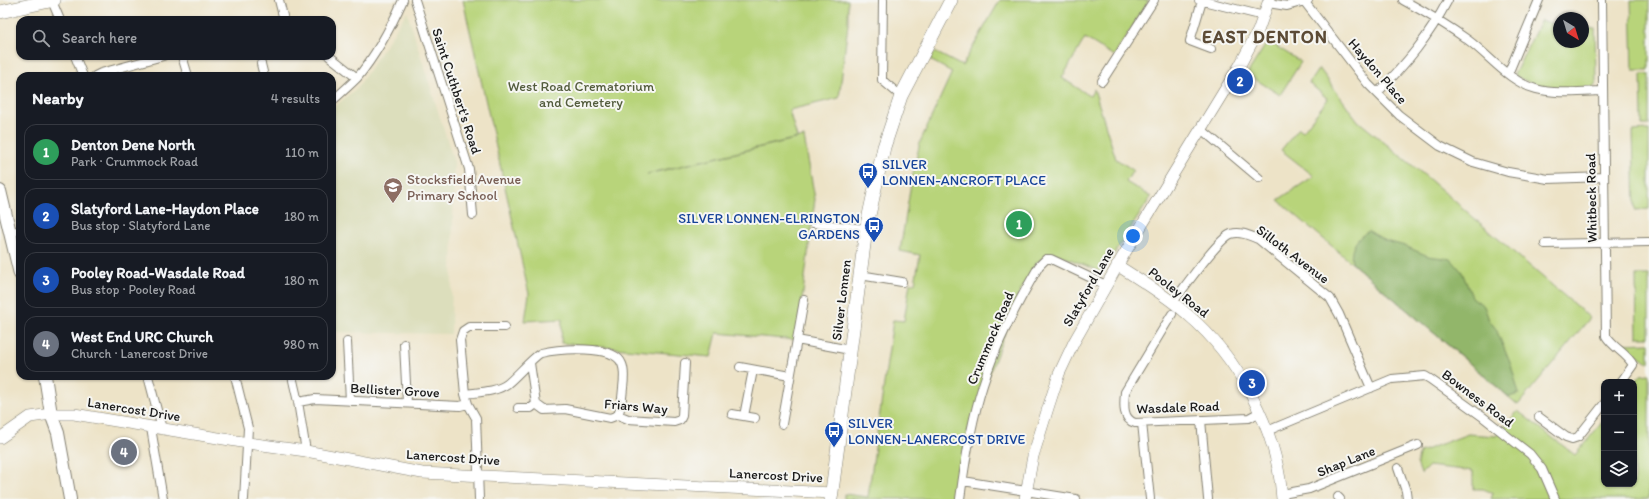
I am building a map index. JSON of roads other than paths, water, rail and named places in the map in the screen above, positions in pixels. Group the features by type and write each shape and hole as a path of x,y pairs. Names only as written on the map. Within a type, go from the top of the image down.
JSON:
{"main road":[{"path":"0,12 53,0"},
{"name":"Silver Lonnen","path":"832,496 866,229 884,147 901,96 951,0"},
{"path":"0,191 15,231"},
{"path":"46,380 51,414 58,433 70,499"}],"street":[{"path":"53,0 59,16"},
{"path":"279,0 283,16"},
{"path":"336,98 357,78 379,47 404,0"},
{"name":"Saint Cuthbert's Road","path":"415,0 469,169 473,215"},
{"path":"883,0 882,80 901,96"},
{"path":"1102,81 1154,0"},
{"path":"1211,49 1190,41 1201,0 1264,16"},
{"path":"1269,1 1288,6 1306,0"},
{"name":"Haydon Place","path":"1306,0 1368,84 1399,115 1440,146 1473,162 1508,172 1548,179 1604,177"},
{"path":"1403,0 1469,40 1519,82 1542,90 1554,92 1603,90"},
{"path":"1377,93 1418,50 1438,20 1448,0"},
{"path":"1508,74 1539,0"},
{"name":"Whitbeck Road","path":"1602,0 1606,336 1609,342 1629,358 1633,365 1623,379"},
{"name":"Slatyford Lane","path":"1026,495 1033,456 1059,374 1074,342 1117,265 1240,65 1264,16 1269,1"},
{"path":"77,60 81,72"},
{"path":"105,72 148,60"},
{"path":"183,60 187,72"},
{"path":"334,60 357,78"},
{"path":"261,64 263,72"},
{"path":"1201,130 1260,178"},
{"path":"813,223 866,229"},
{"name":"Silloth Avenue","path":"1173,302 1221,241 1232,234 1246,234 1258,240 1330,298 1339,314 1371,388"},
{"path":"1545,244 1649,242"},
{"name":"Crummock Road","path":"960,499 970,434 983,385 1006,329 1039,266 1046,259 1051,259 1106,285"},
{"name":"Pooley Road","path":"1117,265 1173,302 1193,319 1218,344 1244,380 1260,412 1267,431 1278,469 1282,497"},
{"path":"860,275 902,282"},
{"path":"782,424 804,300"},
{"name":"Wasdale Road","path":"1172,314 1125,392 1124,404 1126,418 1135,423 1142,423 1249,418 1260,412"},
{"path":"479,499 476,418 468,404 465,394 460,340 463,331 469,326 505,327"},
{"path":"797,340 850,350"},
{"path":"347,342 350,401"},
{"path":"404,344 407,403"},
{"path":"465,394 496,389 506,385 539,354 560,350 582,349 606,352 615,355 622,362 625,376 618,415"},
{"path":"530,363 536,404"},
{"name":"Friars Way","path":"518,408 531,408 536,404 544,410 565,409 610,418 618,415 628,420 674,422 680,420 682,416 685,363"},
{"path":"740,367 790,376"},
{"path":"744,416 753,370"},
{"name":"Bowness Road","path":"1267,431 1392,379 1425,376 1483,417 1530,454 1542,469 1555,499"},
{"path":"149,380 156,428 163,499"},
{"path":"236,380 248,428 248,443 245,457 244,499"},
{"path":"293,380 306,451"},
{"name":"Bellister Grove","path":"298,402 315,399 460,406 468,404"},
{"path":"1539,417 1566,437 1572,439 1578,437 1601,408"},
{"name":"Lanercost Drive","path":"0,438 30,417 51,414 74,414 248,443 306,451 422,473 832,496"},
{"path":"732,414 755,418"},
{"path":"1201,420 1208,499"},
{"path":"1142,423 1150,499"},
{"name":"Shap Lane","path":"1282,497 1309,489 1418,445"},
{"path":"1398,468 1406,491 1407,499"},
{"path":"962,481 1026,495 1076,499"}],"place":[{"name":"Slatyford Lane-Haydon Place","path":"1240,81"},
{"name":"SILVER LONNEN-ANCROFT PLACE","path":"868,189"},
{"name":"Stocksfield Avenue Primary School","path":"393,204"},
{"name":"Denton Dene North","path":"1019,224"},
{"name":"SILVER LONNEN-ELRINGTON GARDENS","path":"874,243"},
{"name":"Pooley Road-Wasdale Road","path":"1252,383"},
{"name":"SILVER LONNEN-LANERCOST DRIVE","path":"834,448"},
{"name":"West End URC Church","path":"124,452"}],"district":[{"name":"EAST DENTON","path":"1265,37"}],"park label":[{"name":"West Road Crematorium and Cemetery","path":"581,94"}]}
